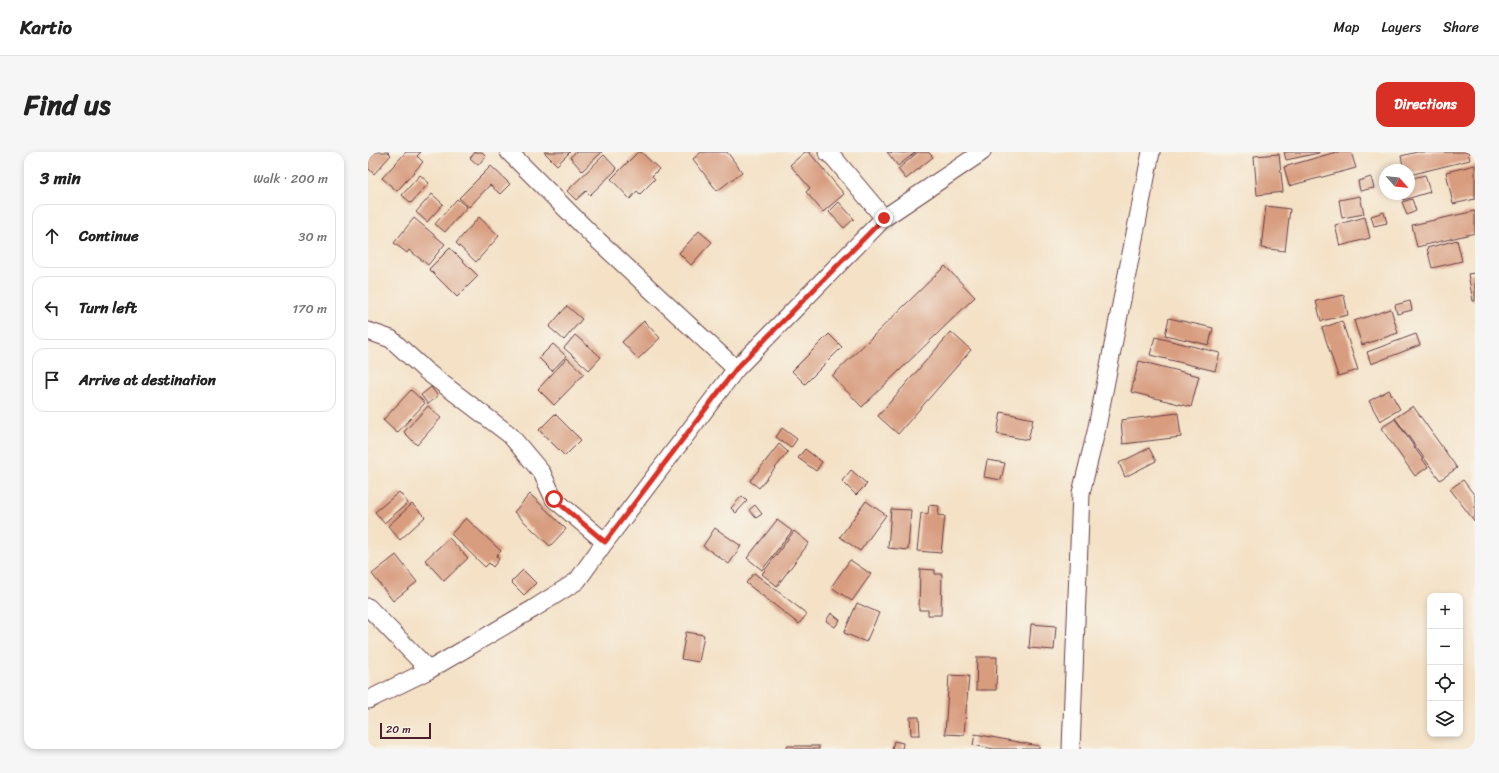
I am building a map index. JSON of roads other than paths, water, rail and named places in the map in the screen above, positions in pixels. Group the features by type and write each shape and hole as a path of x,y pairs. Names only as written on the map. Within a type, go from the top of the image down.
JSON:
{"street":[{"path":"510,152 590,233 736,369"},
{"path":"827,152 834,158 884,218"},
{"path":"368,700 429,670 533,609 577,581 736,369 884,218 982,152"},
{"path":"1072,749 1081,493 1096,432 1151,152"},
{"path":"368,331 391,339 426,371 510,435 542,473 554,499 605,542"},
{"path":"368,607 429,670"}]}
